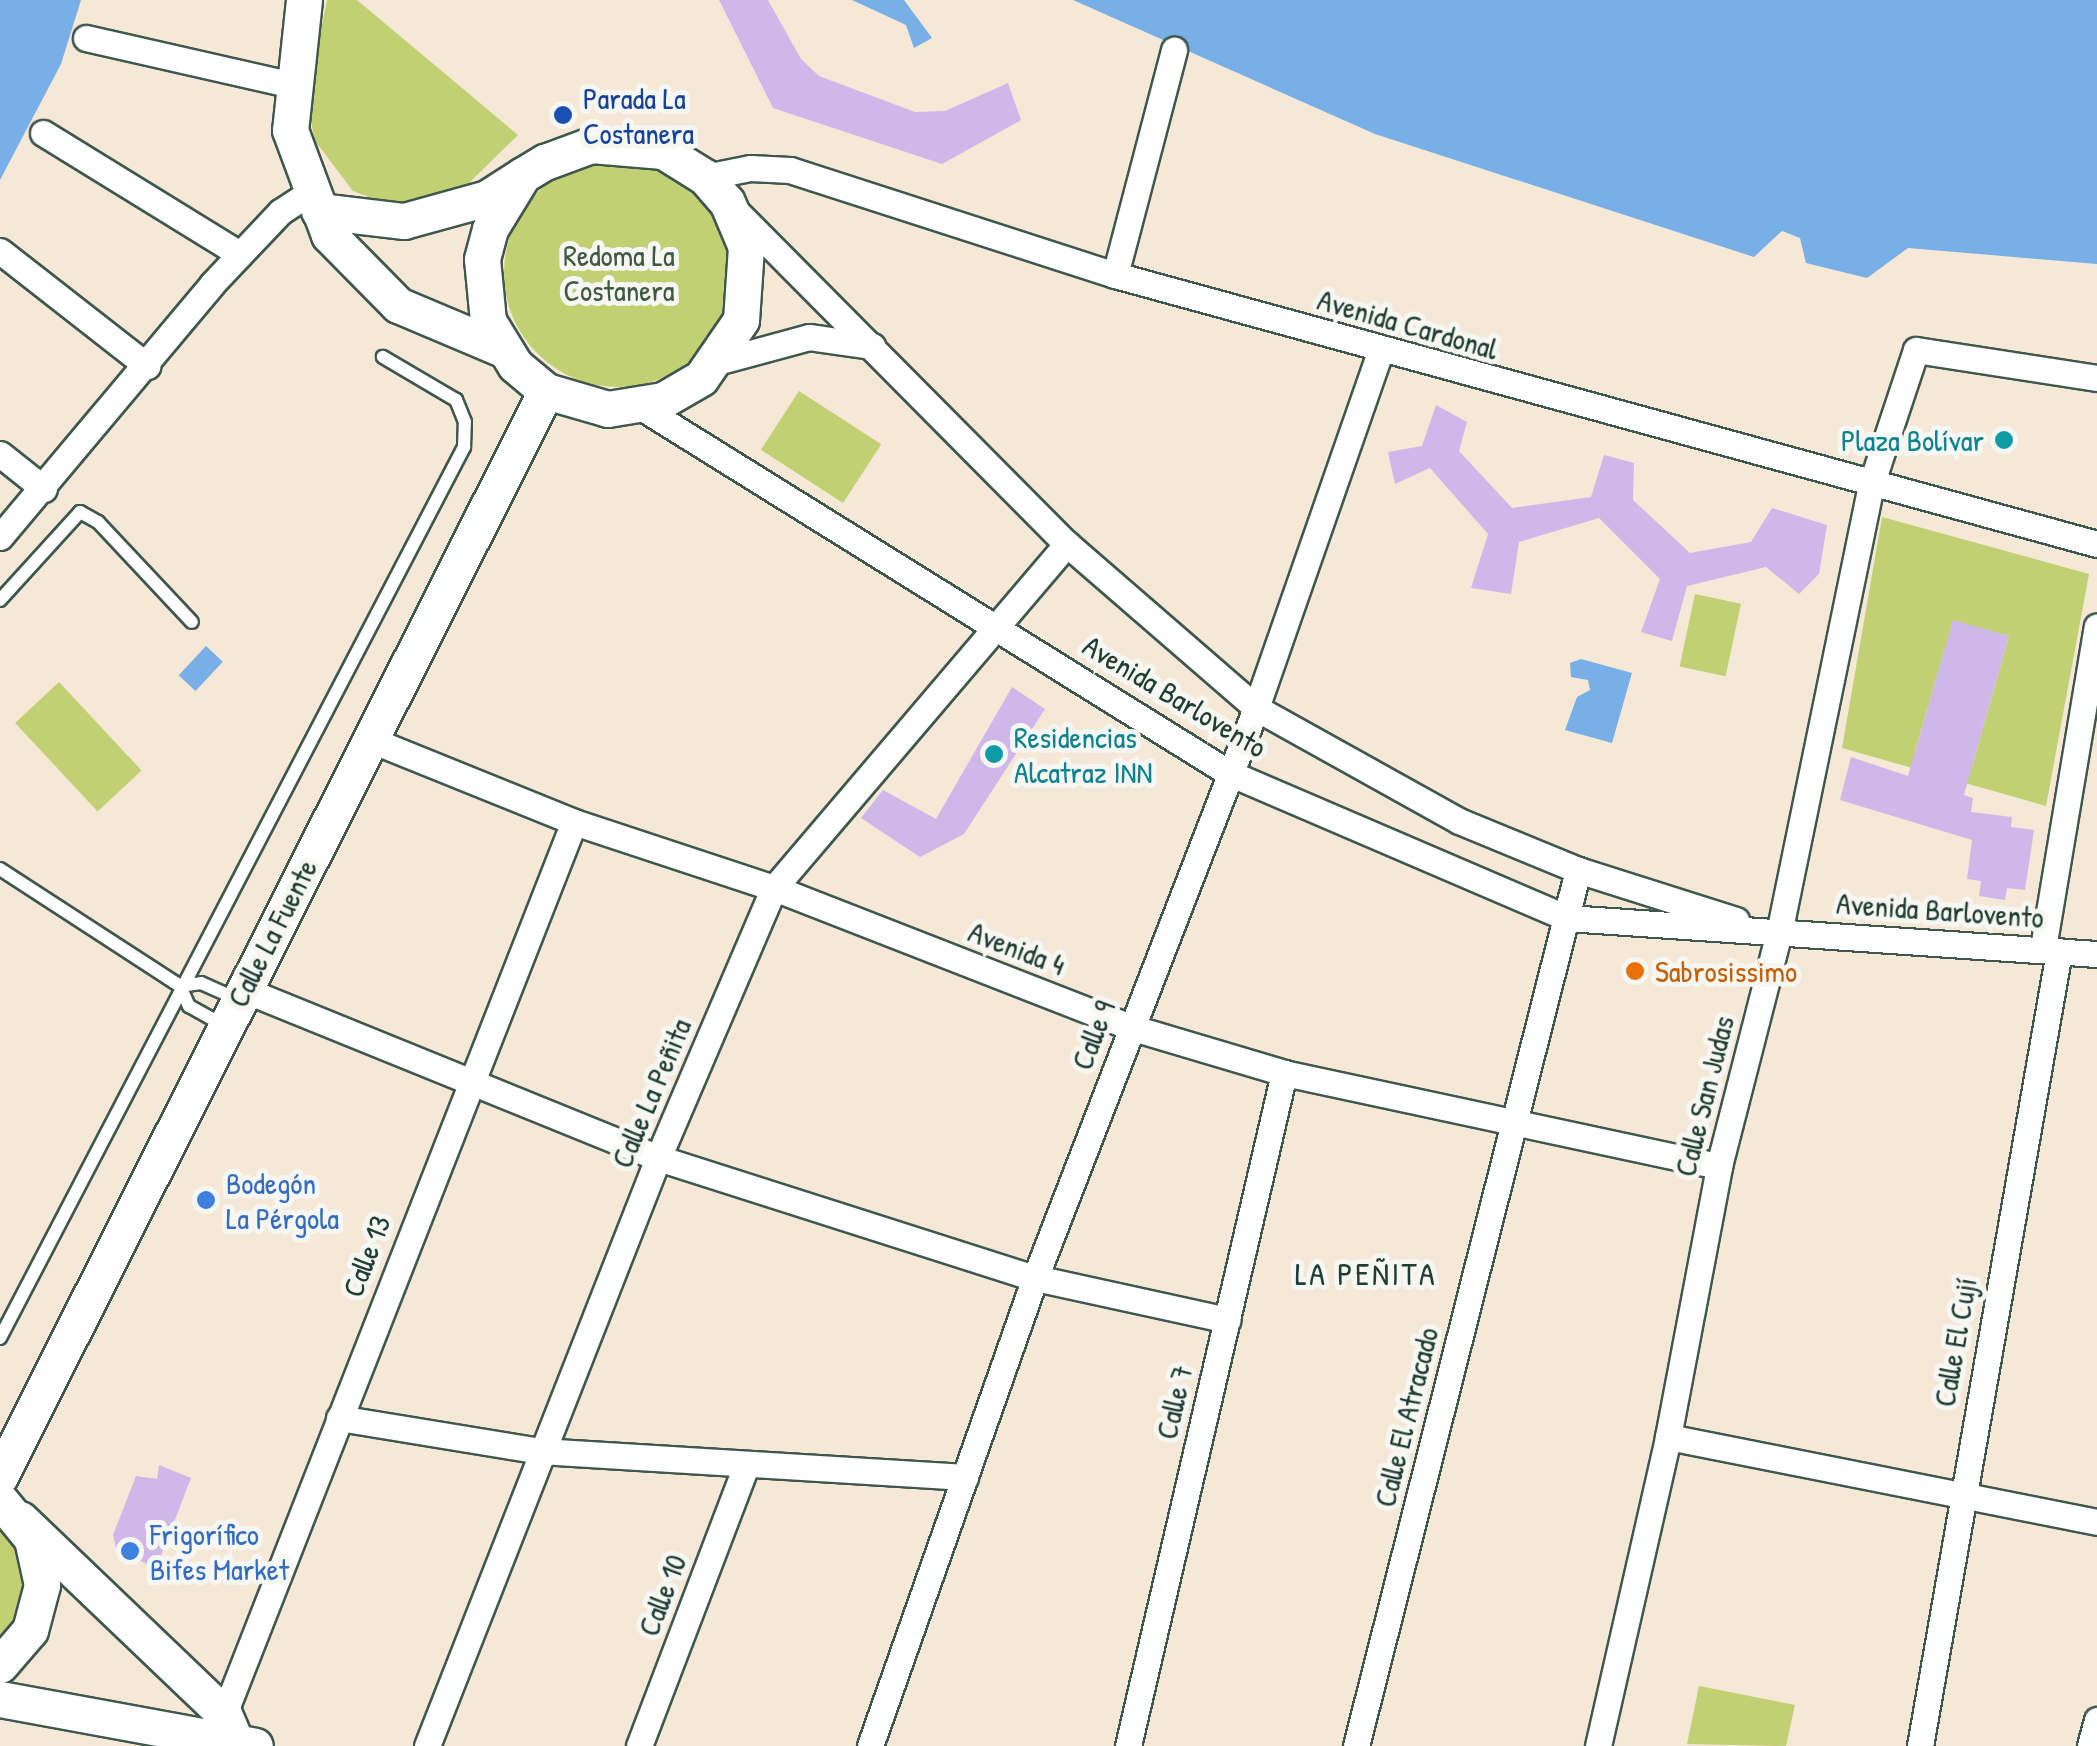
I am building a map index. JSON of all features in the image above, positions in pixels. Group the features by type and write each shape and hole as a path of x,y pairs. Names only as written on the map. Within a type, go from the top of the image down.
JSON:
{"main road":[{"path":"304,0 290,130 315,201 338,248 398,306 502,348 546,391 592,407 641,407 683,391 717,362 742,320 748,284 746,247 716,190 663,151 615,142 567,152 460,208 404,221 315,201"},
{"path":"502,348 485,306 482,259 490,228 523,175"},
{"name":"Calle La Fuente","path":"0,1476 546,391"},
{"path":"10,1509 238,1734"},
{"path":"0,1666 30,1630 42,1585 36,1550 10,1509"},
{"path":"0,1699 238,1734"}],"street":[{"path":"86,38 293,85"},
{"path":"1116,274 1174,50"},
{"path":"43,133 240,254"},
{"name":"Avenida Cardonal","path":"716,190 750,168 790,170 1116,274 1380,350 2097,544"},
{"name":"Avenida Barlovento","path":"716,190 1067,544 1256,708 1459,821 1578,870 1779,934"},
{"path":"0,536 44,489 240,254 280,212 315,201"},
{"path":"0,251 146,366"},
{"path":"717,362 809,337 872,346"},
{"name":"Calle 9","path":"870,1746 1035,1278 1256,708 1380,350"},
{"name":"Calle San Judas","path":"1598,1746 1668,1437 1718,1166 1779,934 1871,485 1916,350 2097,378"},
{"name":"Avenida Barlovento","path":"641,407 997,624 1230,773 1567,918 2097,954"},
{"path":"0,454 44,489"},
{"name":"Calle La Peñita","path":"427,1746 658,1158 774,888 1067,544"},
{"name":"Calle El Cují","path":"1920,1746 2051,949 2097,627"},
{"name":"Avenida 4","path":"369,739 574,822 774,888 1130,1027 1284,1073 1514,1126 1718,1166"},
{"name":"Calle 13","path":"238,1734 339,1418 574,822"},
{"name":"Calle El Atracado","path":"1356,1746 1578,870"},
{"path":"236,1005 469,1081 658,1158 1035,1278 1227,1320"},
{"name":"Calle 7","path":"1128,1746 1284,1073"},
{"path":"339,1418 540,1451 745,1468 965,1477"},
{"path":"1668,1437 1960,1498 2097,1522"},
{"name":"Calle 10","path":"640,1746 745,1468"},
{"path":"2090,1746 2097,1720"}],"lane":[{"path":"0,1338 464,447 465,422 456,400 383,357"},
{"path":"0,600 80,512 98,522 192,622"},
{"path":"0,869 180,986 188,1006 236,1005"},
{"path":"180,986 200,983 236,1005"}],"green space":[{"path":"327,0 357,0 518,135 468,184 403,210 353,191 315,141 307,101"},
{"name":"Redoma La Costanera","path":"618,159 662,167 699,192 724,229 732,273 724,317 699,354 662,379 618,387 574,379 537,354 512,317 504,273 512,229 537,192 574,167"},
{"path":"799,391 881,444 843,503 761,450"},
{"path":"1882,517 2089,574 2046,806 1842,748","holes":["1953,621 2009,636 1972,767 1915,751"]},
{"path":"1695,594 1741,604 1726,676 1680,666"},
{"path":"59,682 142,770 98,811 15,723"},
{"path":"0,1520 24,1558 28,1587 22,1615 0,1647"},
{"path":"1699,1686 1795,1705 1786,1746 1687,1744"}],"water":[{"path":"0,0 81,0 61,64 0,180"},
{"path":"852,0 904,0 932,38 914,48 906,25"},
{"path":"1073,0 2097,0 2097,264 1908,248 1867,278 1806,263 1800,238 1782,231 1754,257 1375,134"},
{"path":"206,646 223,662 196,691 179,675"},
{"path":"1581,659 1632,673 1612,743 1565,730 1577,697 1590,690 1588,680 1571,677 1570,663"}],"building":[{"path":"719,0 768,0 801,59 819,76 915,112 945,111 1008,83 1021,120 942,164 773,108"},
{"path":"1436,405 1467,422 1459,451 1512,508 1591,497 1604,455 1634,463 1633,500 1690,553 1751,542 1772,508 1827,525 1819,574 1799,594 1766,567 1687,586 1672,641 1641,632 1660,579 1599,518 1519,542 1511,594 1471,588 1488,534 1430,468 1395,484 1388,452 1422,446"},
{"path":"1953,620 2009,636 1964,795 1973,798 1971,812 2012,817 2011,827 2034,830 2025,890 2007,888 2005,900 1979,896 1981,881 1967,879 1972,840 1840,800 1851,757 1908,776"},
{"name":"Residencias Alcatraz INN","path":"1012,687 1045,709 964,834 920,857 861,818 883,790 936,819"},
{"path":"159,1465 191,1478 156,1569 116,1548 113,1535 136,1476 157,1479"}],"place":[{"name":"Parada La Costanera","path":"563,115"},
{"name":"Plaza Bolívar","path":"2004,440"},
{"name":"Residencias Alcatraz INN","path":"994,754"},
{"name":"Sabrosissimo","path":"1635,971"},
{"name":"Bodegón La Pérgola","path":"206,1200"},
{"name":"Frigorífico Bifes Market","path":"130,1551"}],"district":[{"name":"LA PEÑITA","path":"1366,1274"}]}
